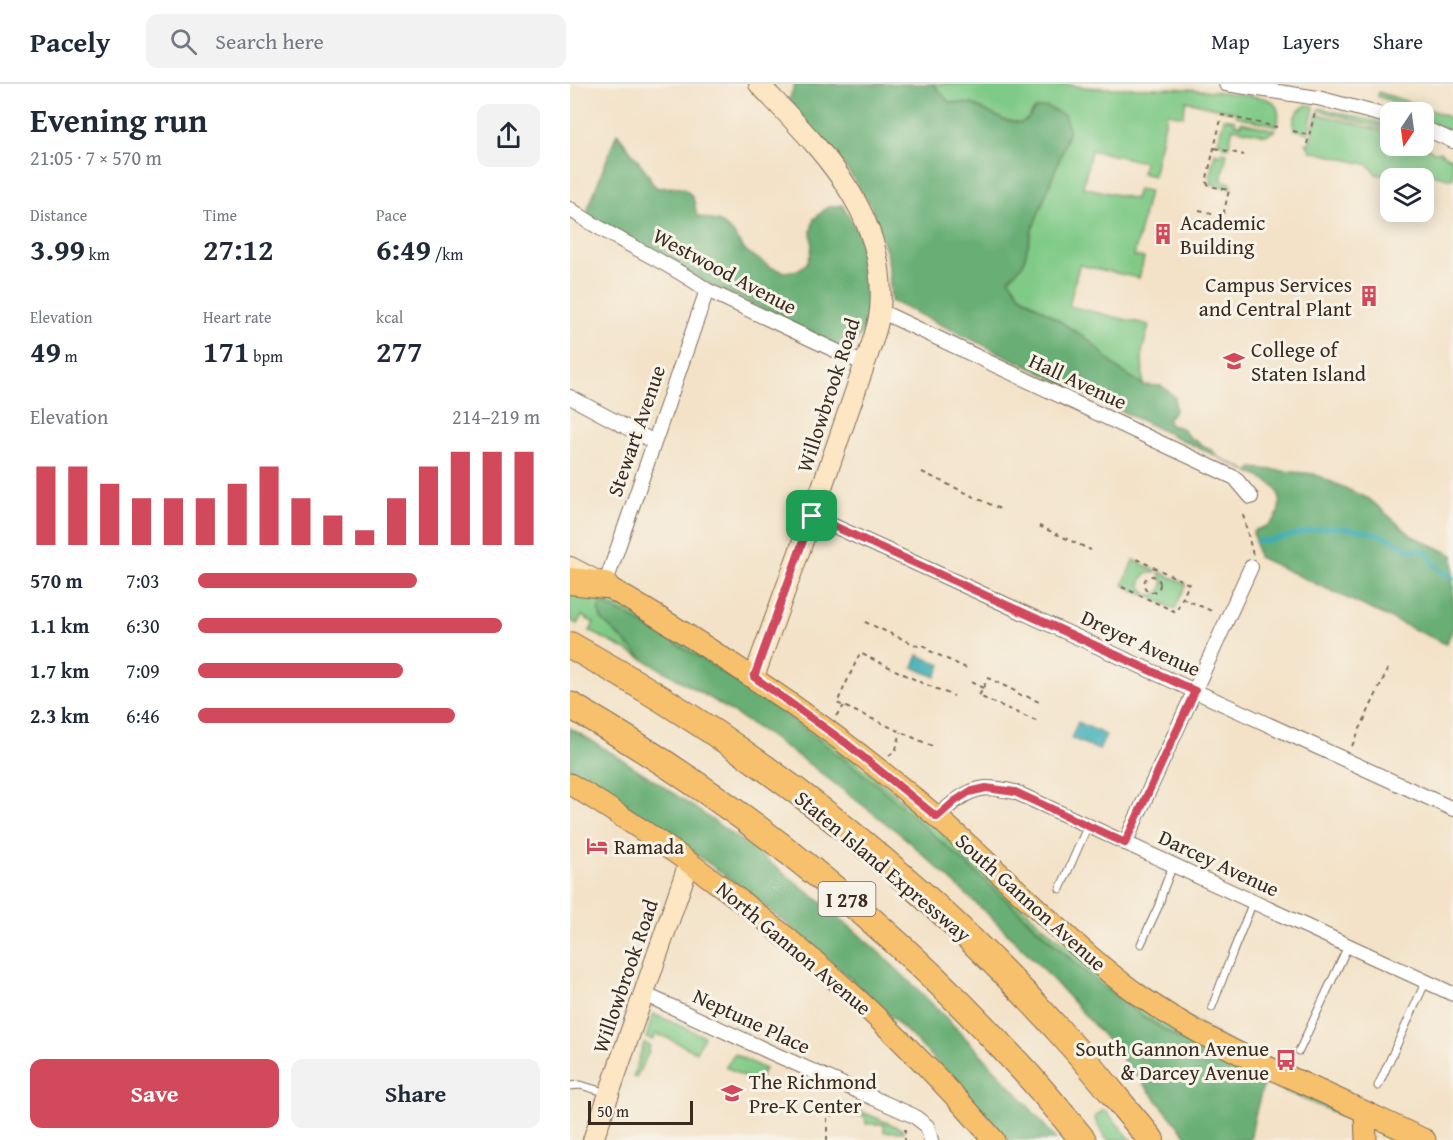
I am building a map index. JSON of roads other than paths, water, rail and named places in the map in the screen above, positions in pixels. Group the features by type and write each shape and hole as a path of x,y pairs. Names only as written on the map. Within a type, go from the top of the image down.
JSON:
{"highway":[{"path":"570,581 605,585"},
{"name":"Staten Island Expressway","path":"570,645 648,690 744,752 892,868 976,945 1030,999 1091,1067 1151,1140"},
{"name":"I 278","path":"570,705 645,750 730,808 792,854 850,902 906,951 989,1033 1041,1089 1083,1140"}],"main road":[{"name":"South Gannon Avenue","path":"605,585 754,677 862,755 937,817 1079,946 1138,994 1170,1016 1225,1047 1425,1140"},
{"name":"North Gannon Avenue","path":"570,784 600,802 748,906 848,990 929,1068 994,1140"},
{"path":"1365,1112 1366,1140"}],"street":[{"name":"Willowbrook Road","path":"754,677 812,516 877,327 880,311 878,260 871,234 850,190 829,162 759,84"},
{"path":"1226,84 1318,98 1380,114"},
{"path":"1434,132 1453,141"},
{"name":"Westwood Avenue","path":"570,209 707,290 864,364"},
{"name":"Stewart Avenue","path":"605,585 707,290"},
{"name":"Hall Avenue","path":"880,311 1235,478 1251,497"},
{"path":"570,397 654,442"},
{"name":"Dreyer Avenue","path":"812,516 1453,809"},
{"path":"1125,843 1253,562"},
{"name":"South Gannon Avenue","path":"570,567 605,585"},
{"name":"Darcey Avenue","path":"937,817 969,792 986,788 1015,792 1453,994"},
{"name":"Willowbrook Road","path":"594,1140 689,863"},
{"name":"Neptune Place","path":"644,994 914,1116 927,1126 931,1140"}],"lane":[{"path":"1060,889 1088,825"},
{"path":"1141,944 1159,905 1173,865"},
{"path":"1212,1008 1253,902"},
{"path":"1299,1051 1348,946"},
{"path":"1378,1086 1426,981"},
{"path":"570,1086 580,1085 609,1094"}],"water":[{"path":"918,655 941,665 936,677 913,667"},
{"path":"1078,722 1106,735 1099,750 1071,738"}],"waterway":[{"path":"1257,541 1267,541 1312,530 1346,528 1378,535 1409,549 1425,552 1438,568 1453,577"}],"place":[{"name":"Academic Building","path":"1163,234"},
{"name":"Campus Services and Central Plant","path":"1369,296"},
{"name":"College of Staten Island","path":"1234,361"},
{"name":"Ramada","path":"597,846"},
{"name":"South Gannon Avenue & Darcey Avenue","path":"1286,1060"},
{"name":"The Richmond Pre-K Center","path":"732,1093"}]}
